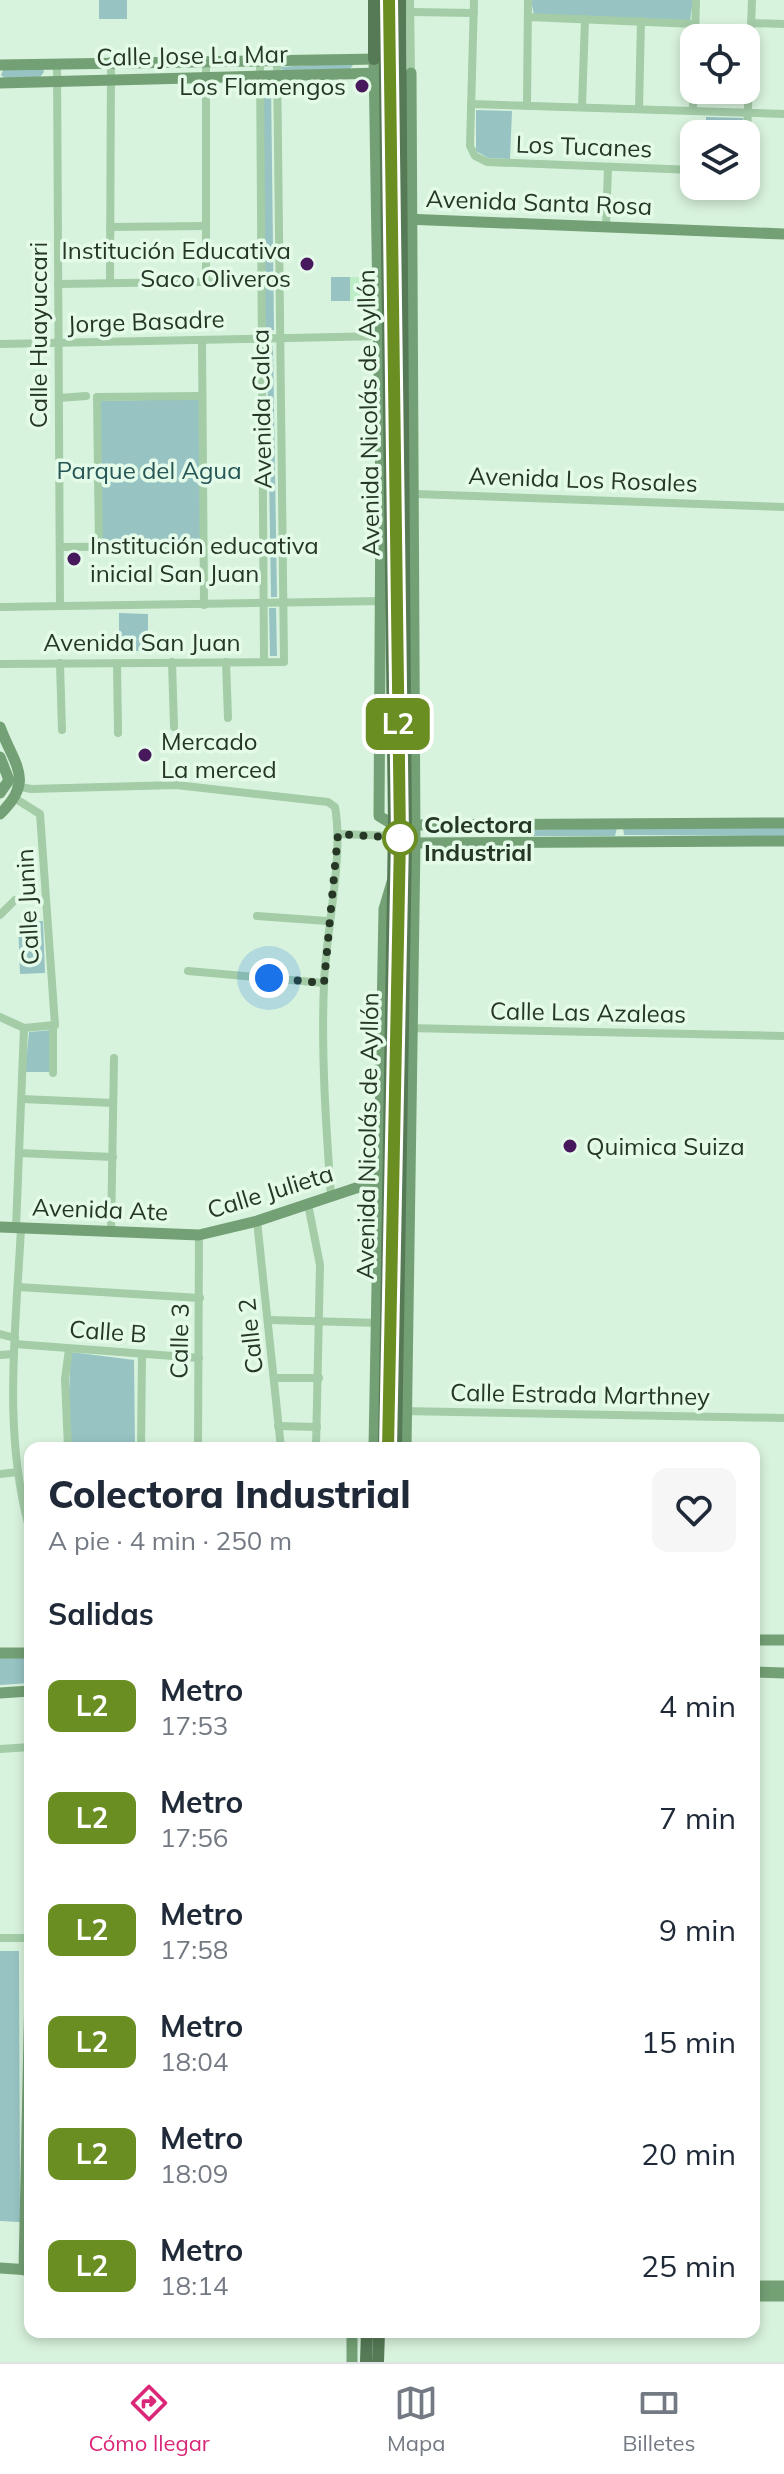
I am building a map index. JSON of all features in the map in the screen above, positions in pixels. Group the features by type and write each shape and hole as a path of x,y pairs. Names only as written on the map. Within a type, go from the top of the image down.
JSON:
{"main road":[{"path":"374,0 380,66"},
{"name":"Avenida Nicolás de Ayllón","path":"384,0 380,66 384,336 395,438"},
{"name":"Avenida Nicolás de Ayllón","path":"400,0 406,69 410,458 396,492 386,601 379,816 404,834"},
{"path":"298,59 300,75"},
{"path":"352,73 357,59"},
{"name":"Calle Jose La Mar","path":"0,65 357,59 380,66"},
{"name":"Avenida Nicolás de Ayllón","path":"380,66 388,219 380,401 396,492 399,743"},
{"name":"Calle Jose La Mar","path":"0,83 352,73 380,66"},
{"name":"Avenida Santa Rosa","path":"388,219 784,234"},
{"name":"Avenida Nicolás de Ayllón","path":"385,1442 391,1411 402,1028 404,834 395,438 407,219"},
{"path":"380,401 395,438 410,458"},
{"name":"Avenida Nicolás de Ayllón","path":"386,601 404,834 394,878 402,1028 381,1323 395,1442"},
{"path":"0,727 20,776 18,793 0,814"},
{"path":"0,757 8,773 4,788"},
{"path":"622,842 623,823"},
{"path":"404,834 521,824 784,823"},
{"path":"521,824 521,843"},
{"path":"404,834 521,843 784,841"},
{"path":"389,1178 384,909 394,878"},
{"name":"Avenida Nicolás de Ayllón","path":"389,1178 391,1411 404,1442"},
{"name":"Calle Julieta","path":"199,1235 257,1221 389,1178"},
{"name":"Avenida Ate","path":"0,1227 199,1235"},
{"path":"377,1442 391,1411"},
{"path":"760,1640 784,1640"},
{"path":"0,1653 24,1653"},
{"path":"760,1672 784,1673"},
{"path":"0,1693 24,1691"},
{"path":"0,2268 24,2270"},
{"path":"760,2286 784,2286"},
{"path":"760,2296 784,2296"},
{"path":"352,2338 352,2362"},
{"path":"366,2362 367,2338"}],"street":[{"path":"406,69 410,0"},
{"path":"474,0 471,104 784,114"},
{"path":"527,105 528,0"},
{"path":"528,17 695,24 696,0"},
{"path":"749,120 752,0"},
{"path":"410,12 474,13"},
{"path":"582,107 585,19"},
{"path":"639,109 641,21"},
{"path":"751,23 784,24"},
{"path":"206,60 206,281"},
{"name":"Avenida Calca","path":"260,60 264,662"},
{"name":"Avenida Calca","path":"277,60 284,662"},
{"path":"110,283 111,61"},
{"name":"Calle Huayuccari","path":"57,63 60,606"},
{"name":"Los Tucanes","path":"471,104 470,146 475,156 487,162 680,170"},
{"path":"693,104 693,111"},
{"path":"606,227 608,167"},
{"path":"110,227 206,226"},
{"path":"58,284 262,281"},
{"name":"Jorge Basadre","path":"0,344 384,336"},
{"path":"202,340 204,605"},
{"path":"59,398 86,396"},
{"path":"99,546 97,397 201,396"},
{"name":"Avenida Los Rosales","path":"396,492 784,507"},
{"path":"60,547 203,546"},
{"path":"0,607 386,601"},
{"path":"172,662 174,727"},
{"path":"226,662 228,718"},
{"name":"Avenida San Juan","path":"0,664 284,662"},
{"path":"60,663 62,730"},
{"path":"117,663 118,733"},
{"path":"4,788 18,793 176,785 328,802 335,807 338,834 327,921 323,1072 331,1196"},
{"name":"Calle Junin","path":"18,793 40,814 54,1027"},
{"path":"338,834 404,834"},
{"path":"0,915 15,900"},
{"path":"257,916 327,921"},
{"path":"188,971 324,983"},
{"path":"0,1017 24,1028 54,1027 53,1073"},
{"path":"24,1028 12,1410 18,1472 24,1483"},
{"name":"Calle Las Azaleas","path":"402,1028 784,1036"},
{"path":"111,1233 114,1058"},
{"path":"22,1099 113,1103"},
{"path":"19,1153 113,1157"},
{"path":"308,1204 320,1265 316,1442"},
{"name":"Calle 2","path":"257,1221 280,1442"},
{"name":"Calle 3","path":"198,1442 199,1235"},
{"path":"18,1287 200,1298"},
{"path":"269,1320 381,1323"},
{"path":"0,1334 15,1345"},
{"path":"0,1355 15,1345"},
{"name":"Calle B","path":"15,1345 199,1358"},
{"path":"68,1442 65,1379 69,1349"},
{"path":"141,1442 142,1354"},
{"path":"274,1378 319,1378"},
{"name":"Calle Estrada Marthney","path":"391,1411 784,1418"},
{"path":"278,1426 317,1427"},
{"path":"0,1474 18,1472"},
{"path":"0,1749 24,1747"},
{"path":"0,1938 24,1938"}],"green space":[{"path":"99,0 127,0 127,19 99,19"},
{"path":"531,0 693,0 690,21 534,15"},
{"path":"355,62 350,69 283,71 280,67"},
{"path":"4,68 43,69 44,72 40,77 5,78 1,75"},
{"path":"271,82 274,330 265,331 263,83"},
{"path":"476,110 512,111 510,159 488,158 476,151"},
{"path":"706,117 743,120 706,120"},
{"path":"331,277 350,277 350,301 331,301"},
{"path":"267,346 273,346 277,597 271,597"},
{"name":"Parque del Agua","path":"200,399 201,540 98,545 96,401"},
{"path":"269,608 276,608 277,656 270,656"},
{"path":"119,613 148,614 148,651 119,651"},
{"path":"784,827 784,836 624,835 623,828"},
{"path":"617,828 615,836 522,836 522,830"},
{"path":"43,921 45,973 20,974 18,922"},
{"path":"52,1030 52,1072 25,1072 29,1032"},
{"path":"71,1352 134,1360 135,1442 71,1442 68,1410"},
{"path":"0,1656 24,1658 24,1683 0,1685"},
{"path":"0,1951 19,1951 20,2222 0,2221"}],"shaded area":[{"path":"350,277 371,277 372,301 350,301"}],"metro line":[{"name":"L2","path":"388,1442 400,838 393,488 389,0"}],"place":[{"name":"Los Flamengos","path":"362,86"},
{"name":"Institución Educativa Saco Oliveros","path":"307,264"},
{"name":"Institución educativa inicial San Juan","path":"74,559"},
{"name":"Mercado La merced","path":"145,755"},
{"name":"Colectora Industrial","path":"400,838"},
{"name":"Quimica Suiza","path":"570,1146"}],"route":[{"path":"269,978 324,983 327,921 338,834 400,838"}]}
